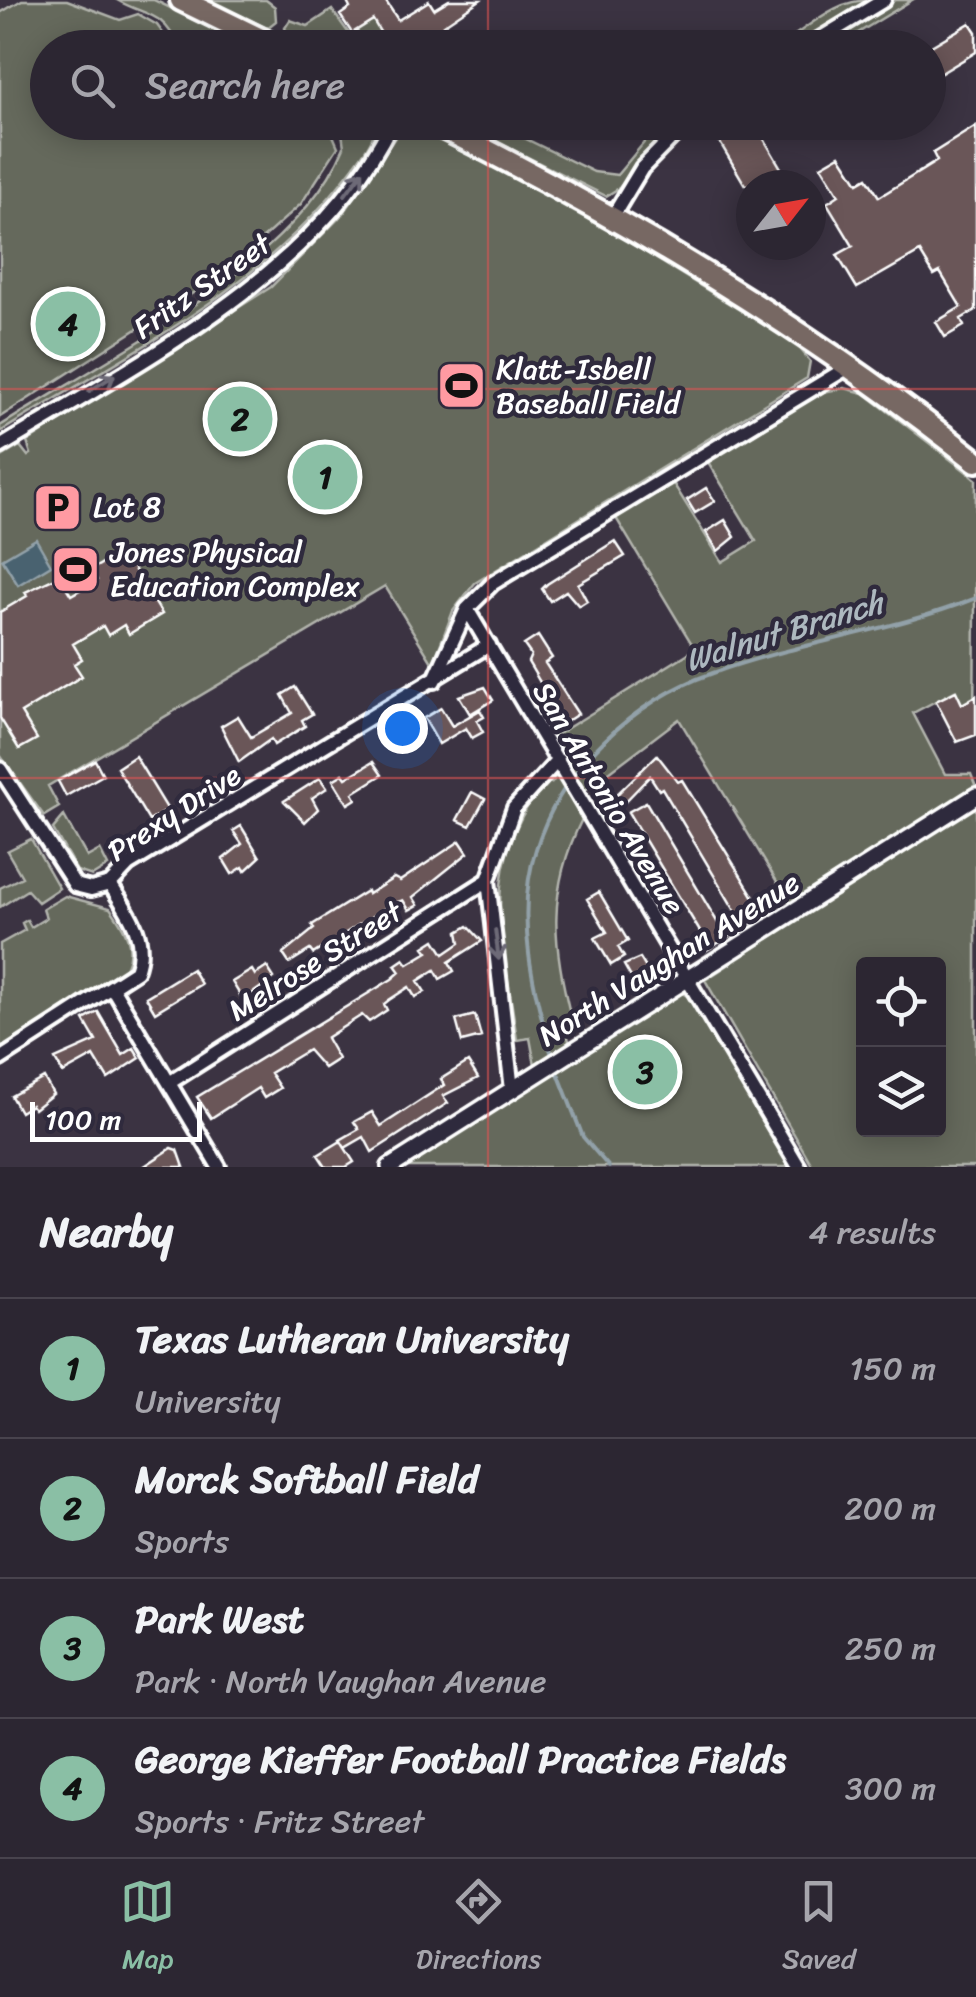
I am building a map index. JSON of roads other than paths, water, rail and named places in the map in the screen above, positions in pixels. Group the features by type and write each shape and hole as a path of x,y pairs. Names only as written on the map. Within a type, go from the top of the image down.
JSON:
{"main road":[{"path":"182,0 243,30"},
{"path":"466,140 612,216 712,274 850,366 976,461"}],"street":[{"path":"835,30 884,0"},
{"name":"Fritz Street","path":"0,447 235,300 281,264 352,185 381,140"},
{"path":"612,216 642,168 669,140"},
{"path":"434,681 478,594 512,569 850,366"},
{"name":"San Antonio Avenue","path":"468,609 799,1167"},
{"name":"Prexy Drive","path":"0,1058 136,971 142,958 136,927 110,884 128,865 489,645"},
{"path":"517,1087 488,880 514,808 558,760"},
{"path":"0,770 75,885 91,890 110,884"},
{"name":"North Vaughan Avenue","path":"390,1167 976,796"},
{"name":"Melrose Street","path":"169,1083 488,880"},
{"path":"113,989 219,1167"}],"water":[{"path":"36,539 51,565 18,585 2,559"}],"waterway":[{"name":"Walnut Branch","path":"553,1059 529,955 530,875 536,849 563,791 604,741 656,700 713,673 911,620 976,598"},
{"name":"Walnut Branch","path":"556,1068 583,1137 609,1167"}],"place":[{"name":"George Kieffer Football Practice Fields","path":"68,324"},
{"name":"Klatt-Isbell Baseball Field","path":"461,386"},
{"name":"Morck Softball Field","path":"240,419"},
{"name":"Texas Lutheran University","path":"325,477"},
{"name":"Lot 8","path":"58,507"},
{"name":"Jones Physical Education Complex","path":"75,569"},
{"name":"Park West","path":"645,1072"}]}
